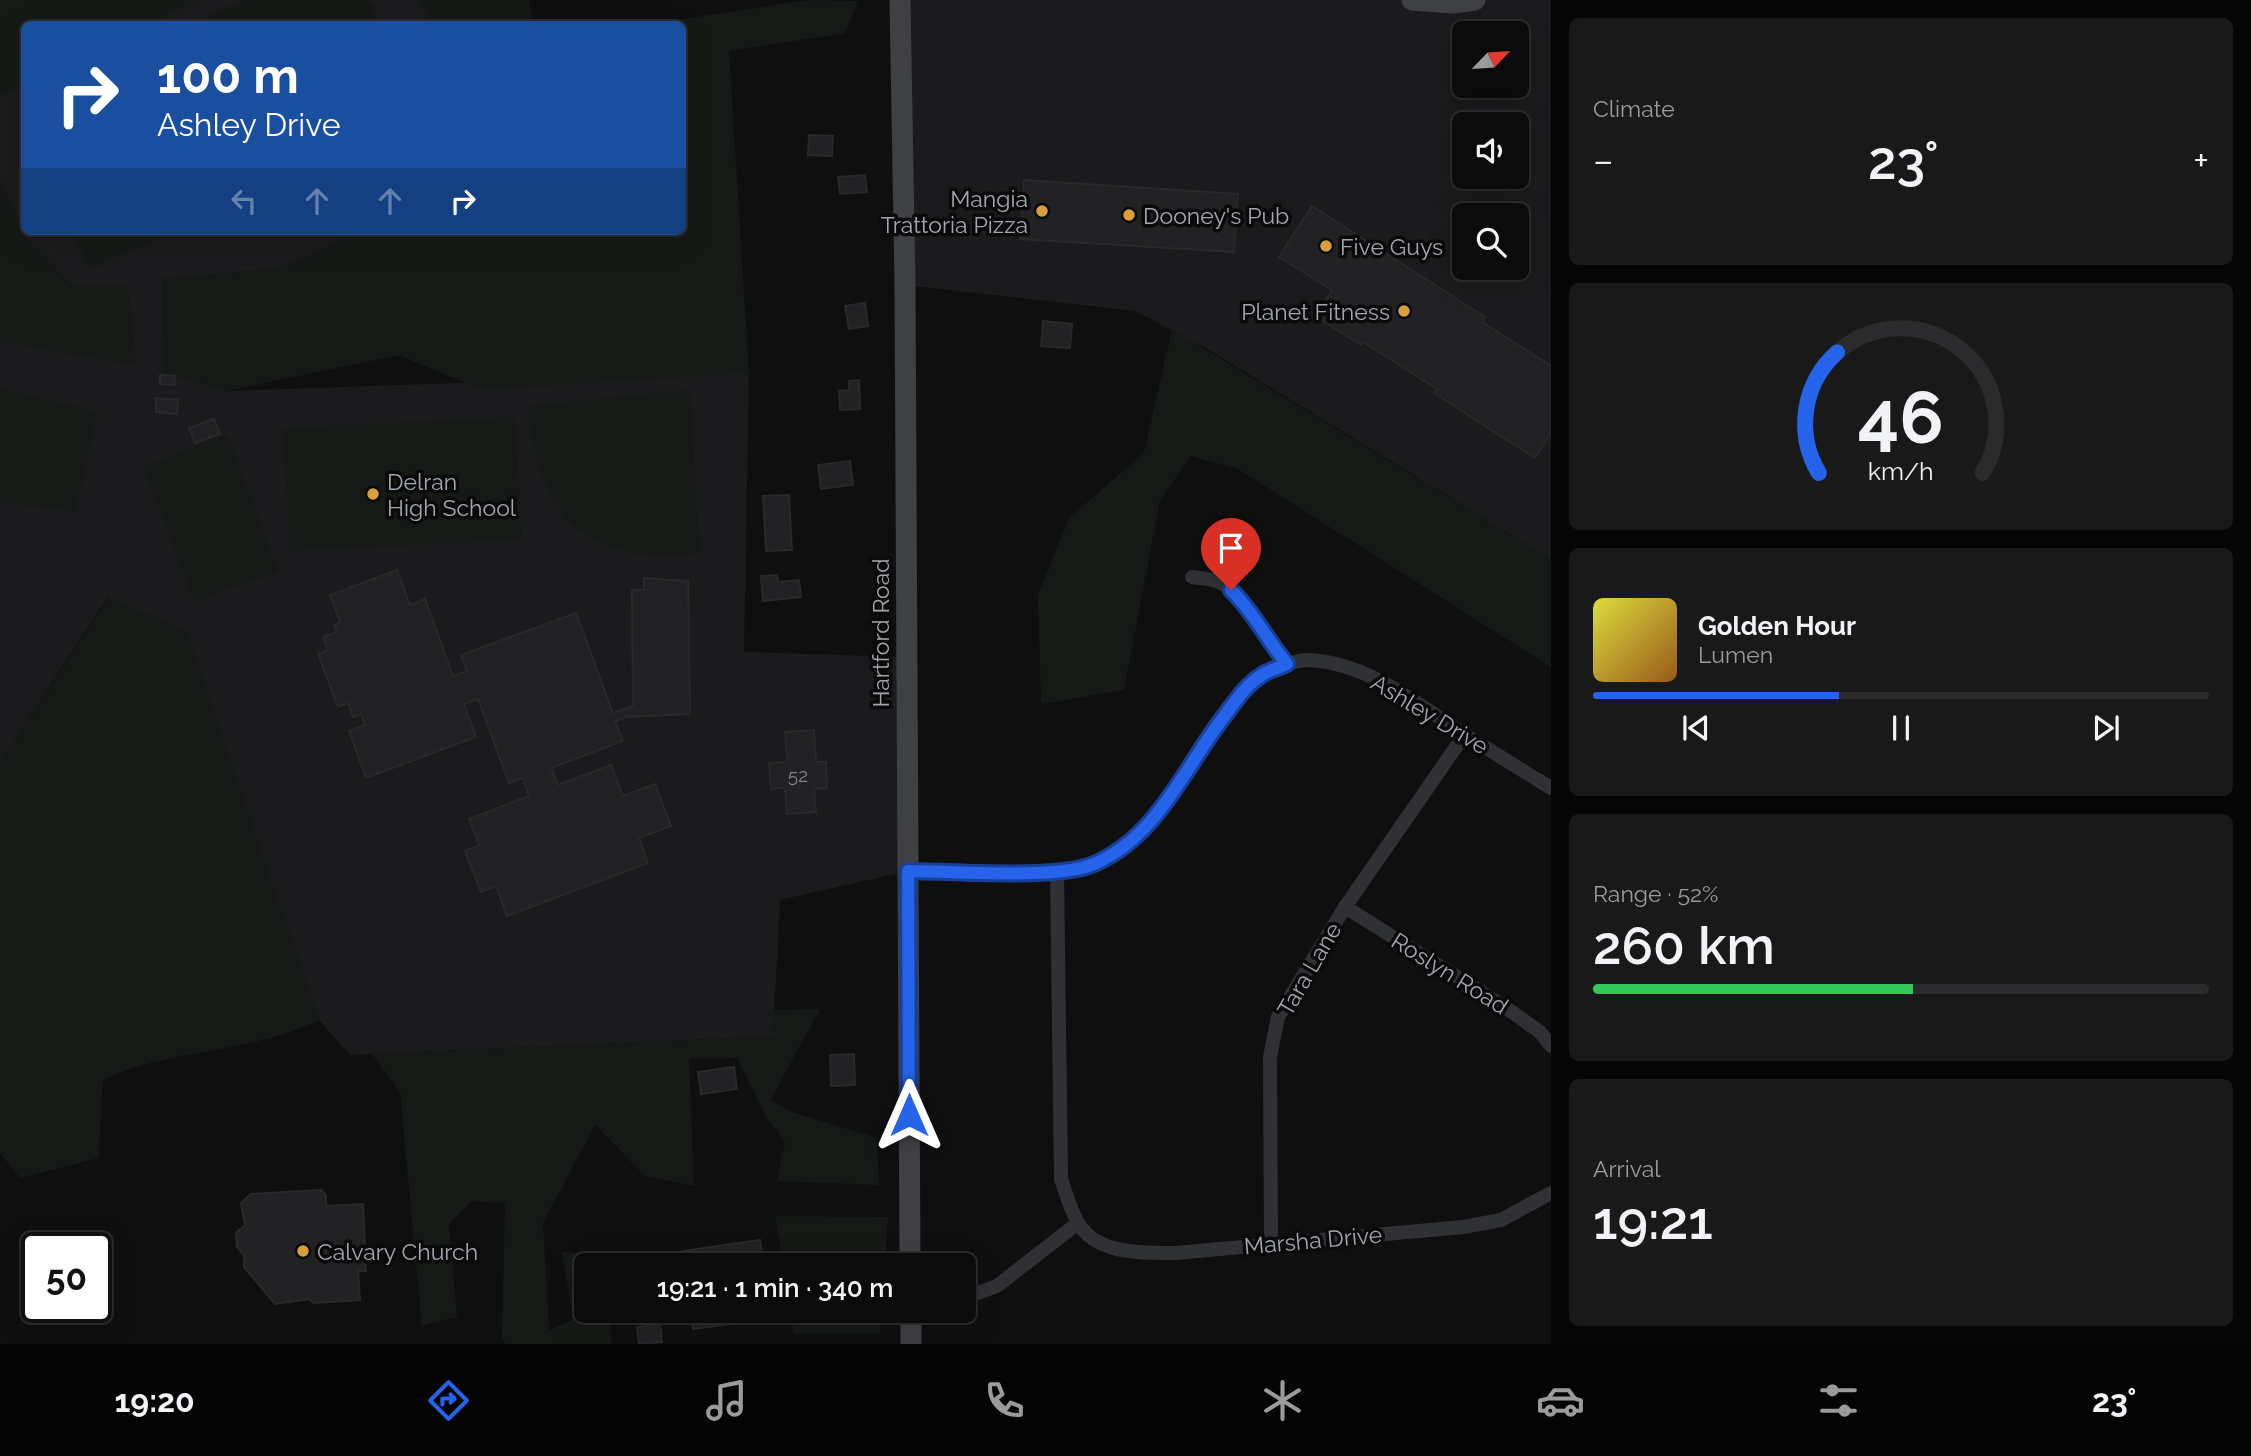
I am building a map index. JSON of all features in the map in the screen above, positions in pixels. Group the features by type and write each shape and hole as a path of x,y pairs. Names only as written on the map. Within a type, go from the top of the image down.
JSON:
{"main road":[{"name":"Hartford Road","path":"900,0 905,299 911,1253"},
{"path":"1412,0 1453,3 1475,0"},
{"path":"911,1323 911,1344"}],"street":[{"path":"1192,577 1218,581 1231,590 1243,601 1269,643 1287,664"},
{"name":"Ashley Drive","path":"908,871 1058,872 1092,865 1131,844 1153,822 1199,748 1240,695 1262,675 1287,664 1308,660 1358,670 1403,694 1551,788"},
{"name":"Tara Lane","path":"1271,1242 1270,1057 1278,1017 1345,907 1465,734"},
{"path":"976,1294 996,1286 1078,1223 1061,1180 1058,872"},
{"name":"Roslyn Road","path":"1345,907 1505,1007 1540,1032 1551,1046"},
{"name":"Marsha Drive","path":"1078,1223 1092,1238 1134,1253 1176,1253 1271,1242 1463,1227 1501,1220 1551,1194"}],"shaded area":[{"path":"0,0 199,0 154,21 21,21 21,86 0,96"},
{"path":"181,0 421,0 431,21 140,21"},
{"path":"244,0 368,0 378,21 197,21"},
{"path":"421,0 529,0 532,21 431,21"},
{"path":"808,0 859,1 845,33 729,51 749,373 481,390 399,355 226,391 165,373 162,279 282,268 352,235 686,235 686,21 671,21"},
{"path":"900,0 1551,0 1551,559 1204,347 1135,311 905,285"},
{"name":"Delran High School","path":"21,84 21,226 0,181 0,95"},
{"path":"0,181 21,225 21,235 26,235 70,285 128,286 136,366 0,341"},
{"name":"Delran High School","path":"25,235 352,235 282,268 162,279 165,373 226,391 749,373 744,652 906,657 908,871 780,900 773,1036 350,1055 319,1020 108,597 0,762 0,341 136,365 71,285"},
{"path":"75,235 165,235 90,269"},
{"path":"1172,329 1551,559 1551,667 1238,469 1191,456 1160,500 1124,690 1041,704 1038,595 1069,518 1144,453"},
{"path":"0,388 98,412 75,512 0,502"},
{"path":"685,390 690,395 700,554 660,556 626,552 598,542 575,526 557,505 543,478 528,406"},
{"path":"515,417 522,540 290,551 283,428"},
{"path":"227,435 278,571 194,602 144,466"},
{"path":"109,597 187,631 319,1020 267,1039 156,1061 103,1080 98,1158 20,1178 0,1153 0,762"},
{"path":"820,1009 771,1099 789,1111 877,1138 879,1185 777,1181 785,1141 767,1119 737,1058 689,1059 694,1186 645,1176 595,1125 543,1223 549,1330 573,1320 562,1252 574,1253 574,1323 609,1323 612,1344 506,1344 502,1339 505,1203 472,1201 449,1224 457,1317 422,1326 400,1093 372,1054 773,1036 774,1010"},
{"path":"775,1216 888,1217 886,1253 782,1253"},
{"path":"792,1323 881,1323 880,1334 793,1333"}],"building":[{"path":"809,135 833,136 832,156 808,155"},
{"path":"865,175 867,192 840,194 838,177"},
{"path":"1024,180 1238,194 1234,252 1020,239"},
{"path":"1312,206 1485,317 1482,322 1551,366 1551,433 1535,458 1434,393 1437,389 1363,342 1361,345 1315,316 1332,290 1279,257"},
{"path":"865,303 868,326 849,329 845,306"},
{"path":"1043,321 1072,324 1070,348 1041,346"},
{"path":"160,375 175,376 174,385 160,384"},
{"path":"859,380 860,409 840,410 839,391 849,390 849,381"},
{"path":"156,398 178,400 177,414 156,412"},
{"path":"214,419 220,434 195,443 189,428"},
{"path":"850,461 853,485 821,489 818,465"},
{"path":"789,495 792,550 766,551 763,496"},
{"path":"397,570 410,605 425,599 453,676 467,671 461,655 576,613 613,713 633,706 632,590 644,590 644,578 688,581 690,714 627,717 615,721 623,741 551,768 558,785 611,765 623,796 655,784 671,826 639,838 648,863 507,916 496,886 481,892 465,851 479,845 469,819 529,796 523,778 509,783 478,699 464,704 476,737 366,778 349,731 365,725 361,714 353,717 348,703 338,707 318,654 328,650 323,637 337,632 334,625 340,622 330,595"},
{"path":"777,575 778,582 799,580 801,597 763,601 761,576"},
{"path":"814,730 816,762 826,762 827,788 814,789 816,812 787,814 785,788 771,789 769,763 787,762 785,732"},
{"path":"854,1054 855,1085 831,1086 830,1055"},
{"path":"734,1067 737,1089 701,1094 698,1072"},
{"name":"Calvary Church","path":"321,1190 326,1195 326,1206 363,1204 366,1271 358,1271 360,1300 313,1303 310,1299 275,1304 244,1267 244,1255 237,1247 236,1233 245,1225 241,1203 251,1194"},
{"path":"760,1240 762,1253 682,1253"},
{"path":"692,1323 740,1323 693,1329"},
{"path":"660,1324 662,1342 639,1344 637,1327"}],"place":[{"name":"Mangia Trattoria Pizza","path":"1042,211"},
{"name":"Dooney's Pub","path":"1129,215"},
{"name":"Five Guys","path":"1326,246"},
{"name":"Planet Fitness","path":"1404,311"},
{"name":"Delran High School","path":"373,494"},
{"name":"Calvary Church","path":"303,1251"}],"route":[{"path":"909,1115 908,871 1058,872 1092,865 1131,844 1153,822 1199,748 1240,695 1262,675 1287,664 1269,643 1243,601 1231,590"}]}
